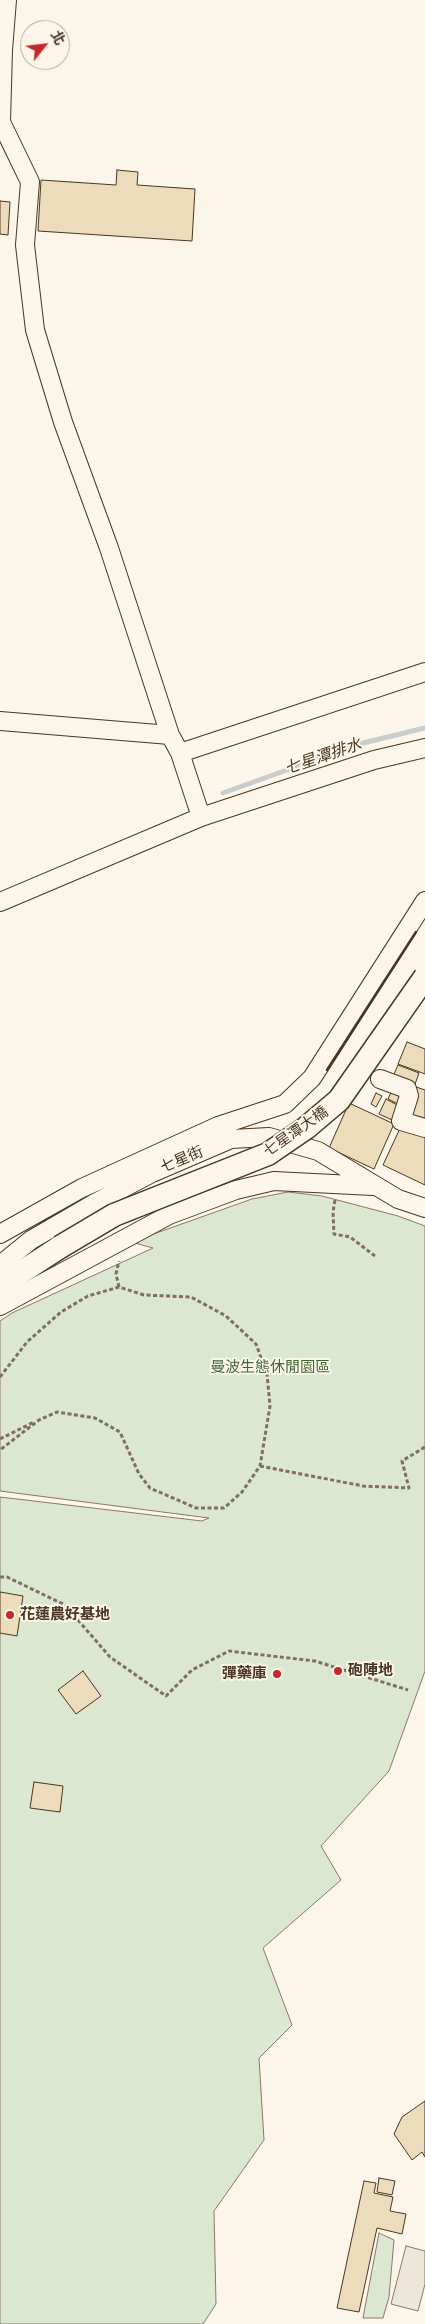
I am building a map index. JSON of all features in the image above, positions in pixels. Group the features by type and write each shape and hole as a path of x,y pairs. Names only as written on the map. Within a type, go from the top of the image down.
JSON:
{"main road":[{"name":"七星潭大橋","path":"0,1286 60,1247 114,1216 268,1154 306,1128 339,1100 425,977"}],"street":[{"path":"7,0 3,50 1,122 30,182 25,245 35,330 63,422 109,548 170,735 180,753 201,817"},
{"path":"180,753 425,672"},
{"path":"0,722 170,735"},
{"path":"0,902 201,817 374,760 425,748"},
{"path":"0,1234 82,1188 218,1126 285,1104 312,1078 425,901"},
{"path":"380,1079 407,1088 409,1096 401,1121 425,1128"},
{"name":"七星街","path":"0,1265 31,1240 93,1204 152,1173 231,1139 269,1137 318,1151 398,1199 425,1208"},
{"name":"七星街","path":"0,1306 169,1215 236,1190 274,1181 376,1186"}],"path":[{"path":"336,1194 332,1212 334,1234 350,1237 375,1256"},
{"path":"119,1287 116,1274 120,1260"},
{"path":"0,1377 27,1342 61,1312 88,1296 119,1287 144,1295 191,1297 226,1316 256,1344 267,1374 270,1406 260,1466 242,1492 224,1508 196,1508 150,1488 139,1474 120,1432 95,1418 57,1412 24,1425 0,1439"},
{"path":"0,1450 39,1420"},
{"path":"260,1466 363,1486 409,1488 402,1461 425,1447"},
{"path":"0,1577 7,1577 65,1605 110,1657 166,1696 192,1670 229,1651 314,1661 408,1690"}],"green space":[{"name":"曼波生態休閒園區","path":"288,1192 322,1196 398,1216 425,1226 425,1671 389,1771 321,1846 341,1880 263,1948 292,2025 259,2058 264,2140 214,2211 216,2304 203,2324 0,2324 0,1497 202,1521 209,1518 0,1491 0,1321 12,1313 153,1248 131,1242 252,1199"},
{"path":"379,2233 394,2240 389,2297 383,2318 363,2318"}],"shaded area":[{"path":"406,2246 425,2251 425,2284 418,2311 391,2304"}],"building":[{"path":"117,170 138,172 137,185 195,189 192,241 38,231 41,180 116,185"},
{"path":"0,201 10,202 8,235 0,234"},
{"path":"407,1042 425,1049 425,1074 398,1064"},
{"path":"398,1065 419,1073 413,1090 391,1081"},
{"path":"394,1086 406,1091 400,1105 388,1099"},
{"path":"416,1087 425,1090 425,1125 404,1117"},
{"path":"376,1093 382,1096 376,1107 371,1104"},
{"path":"386,1099 399,1106 392,1120 379,1114"},
{"path":"349,1103 394,1124 374,1169 329,1148"},
{"path":"402,1124 425,1135 425,1185 383,1165"},
{"name":"花蓮農好基地","path":"0,1592 23,1596 17,1636 0,1633"},
{"path":"83,1671 101,1696 76,1714 58,1690"},
{"path":"34,1782 63,1786 60,1812 30,1808"},
{"path":"425,2101 425,2157 422,2152 412,2160 394,2134 402,2117"},
{"path":"379,2178 395,2181 392,2195 377,2192"},
{"path":"364,2181 376,2183 374,2193 393,2197 390,2211 406,2214 402,2234 377,2228 359,2312 337,2308"}],"waterway":[{"name":"七星潭排水","path":"223,793 359,744 425,728"}],"wall":[{"path":"327,1070 416,932"}],"place":[{"name":"花蓮農好基地","path":"10,1615"},
{"name":"砲陣地","path":"338,1671"},
{"name":"彈藥庫","path":"277,1674"}]}
